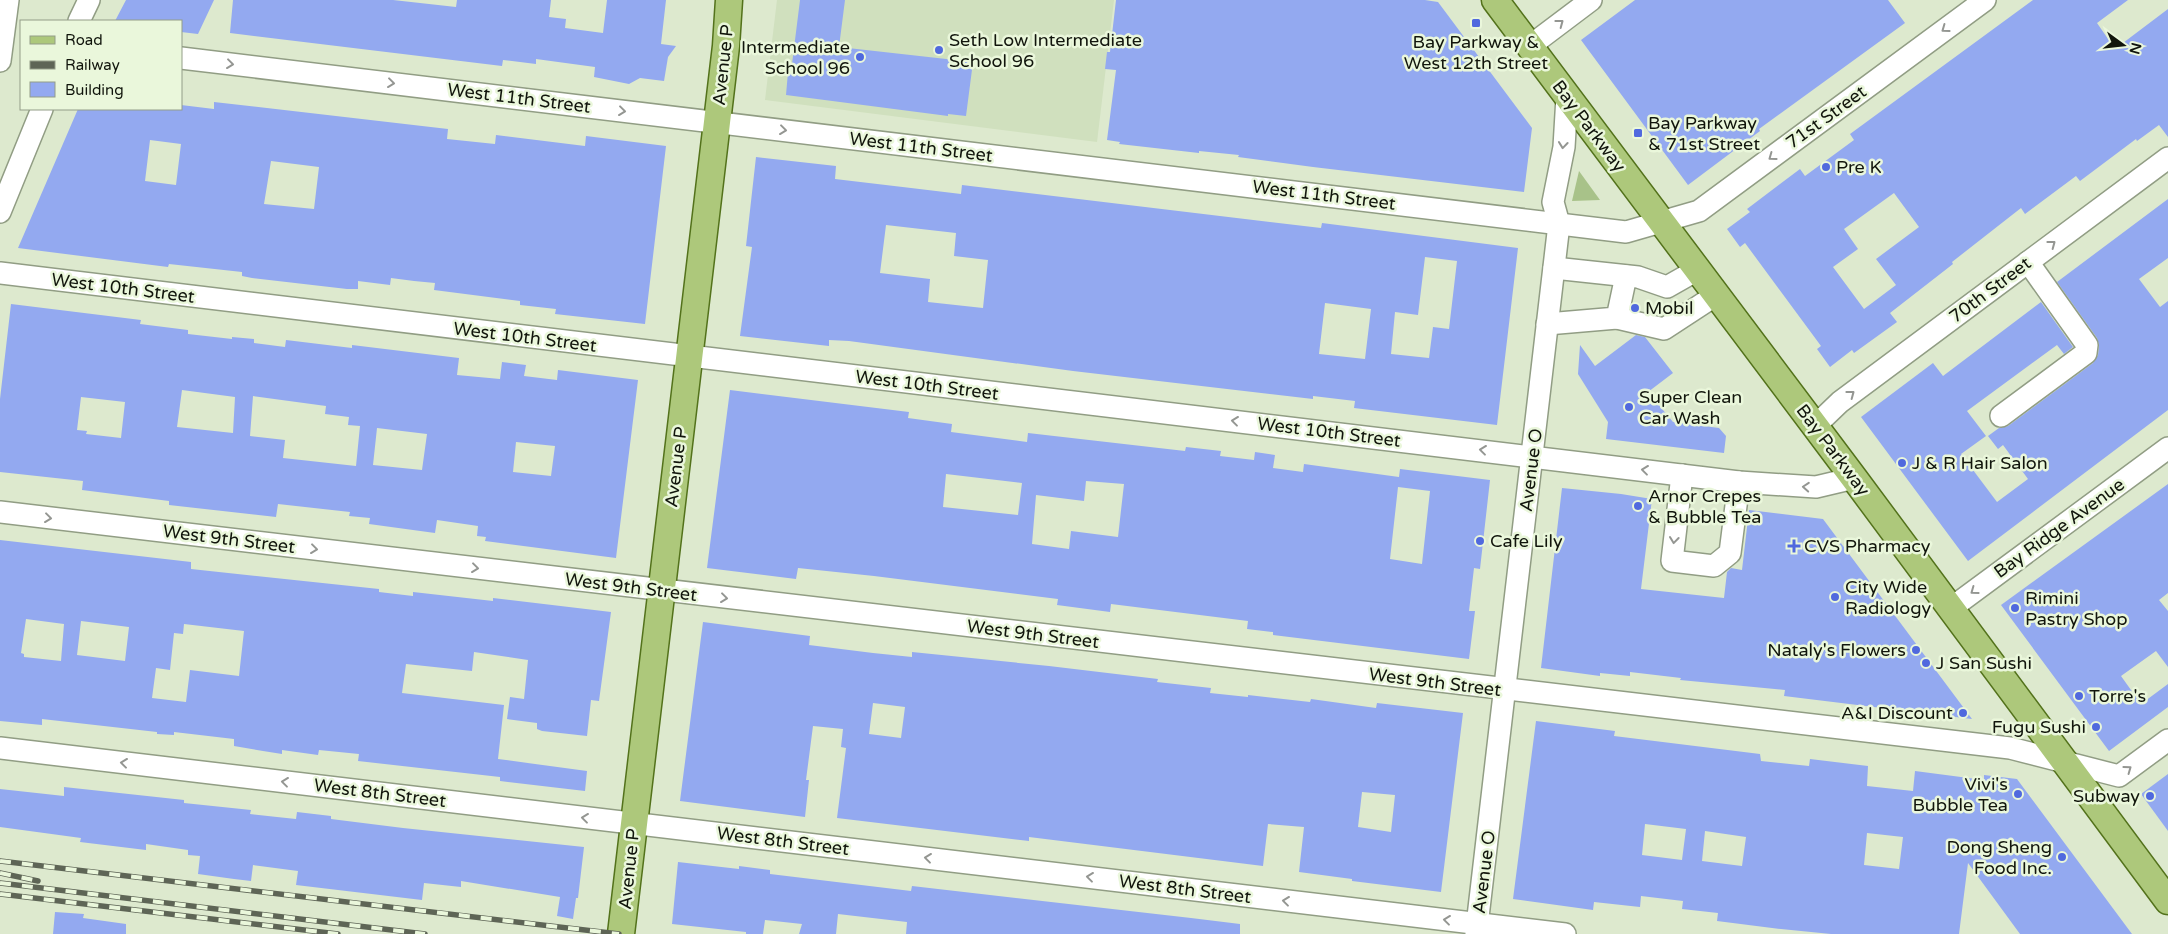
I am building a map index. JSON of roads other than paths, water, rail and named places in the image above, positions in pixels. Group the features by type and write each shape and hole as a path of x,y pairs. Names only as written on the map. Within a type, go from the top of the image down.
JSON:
{"main road":[{"name":"Avenue P","path":"622,929 730,0"},
{"name":"Bay Parkway","path":"1495,0 1854,478 2168,901"}],"street":[{"path":"0,61 8,38 8,0"},
{"path":"79,20 89,0"},
{"path":"1530,46 1591,0"},
{"name":"71st Street","path":"1661,222 1698,211 1985,0"},
{"name":"West 11th Street","path":"182,58 1626,232 1661,222"},
{"name":"Avenue O","path":"1477,929 1559,224 1553,202 1564,147 1567,97"},
{"path":"0,212 42,110"},
{"name":"70th Street","path":"1815,426 1840,402 2168,158"},
{"path":"2001,416 2086,354 2088,350 2088,345 2028,262"},
{"path":"1554,268 1638,277 1667,287 1697,270"},
{"name":"West 10th Street","path":"0,273 1739,482 1816,487 1854,478"},
{"path":"1617,318 1626,276"},
{"path":"1547,324 1617,318 1664,329 1716,295"},
{"name":"Bay Ridge Avenue","path":"1950,609 2168,448"},
{"path":"1682,475 1672,561 1714,566 1730,553 1739,482"},
{"name":"West 9th Street","path":"0,512 2010,748 2118,776 2168,740"},
{"name":"West 8th Street","path":"0,748 634,823 1477,929 1565,934"}],"railway":[{"path":"0,861 619,934"},
{"path":"0,873 38,881"},
{"path":"0,883 425,934"},
{"path":"0,894 338,934"}],"place":[{"name":"Bay Parkway & West 12th Street","path":"1476,23"},
{"name":"Seth Low Intermediate School 96","path":"939,50"},
{"name":"Intermediate School 96","path":"860,57"},
{"name":"Bay Parkway & 71st Street","path":"1638,133"},
{"name":"Pre K","path":"1826,167"},
{"name":"Mobil","path":"1635,308"},
{"name":"Super Clean Car Wash","path":"1629,407"},
{"name":"J & R Hair Salon","path":"1902,463"},
{"name":"Arnor Crepes & Bubble Tea","path":"1638,506"},
{"name":"Cafe Lily","path":"1480,541"},
{"name":"CVS Pharmacy","path":"1794,546"},
{"name":"City Wide Radiology","path":"1835,597"},
{"name":"Rimini Pastry Shop","path":"2015,608"},
{"name":"Nataly's Flowers","path":"1916,650"},
{"name":"J San Sushi","path":"1926,663"},
{"name":"Torre's","path":"2079,696"},
{"name":"A&I Discount","path":"1963,713"},
{"name":"Fugu Sushi","path":"2096,727"},
{"name":"Vivi's Bubble Tea","path":"2018,794"},
{"name":"Subway","path":"2150,796"},
{"name":"Dong Sheng Food Inc.","path":"2062,857"}]}
